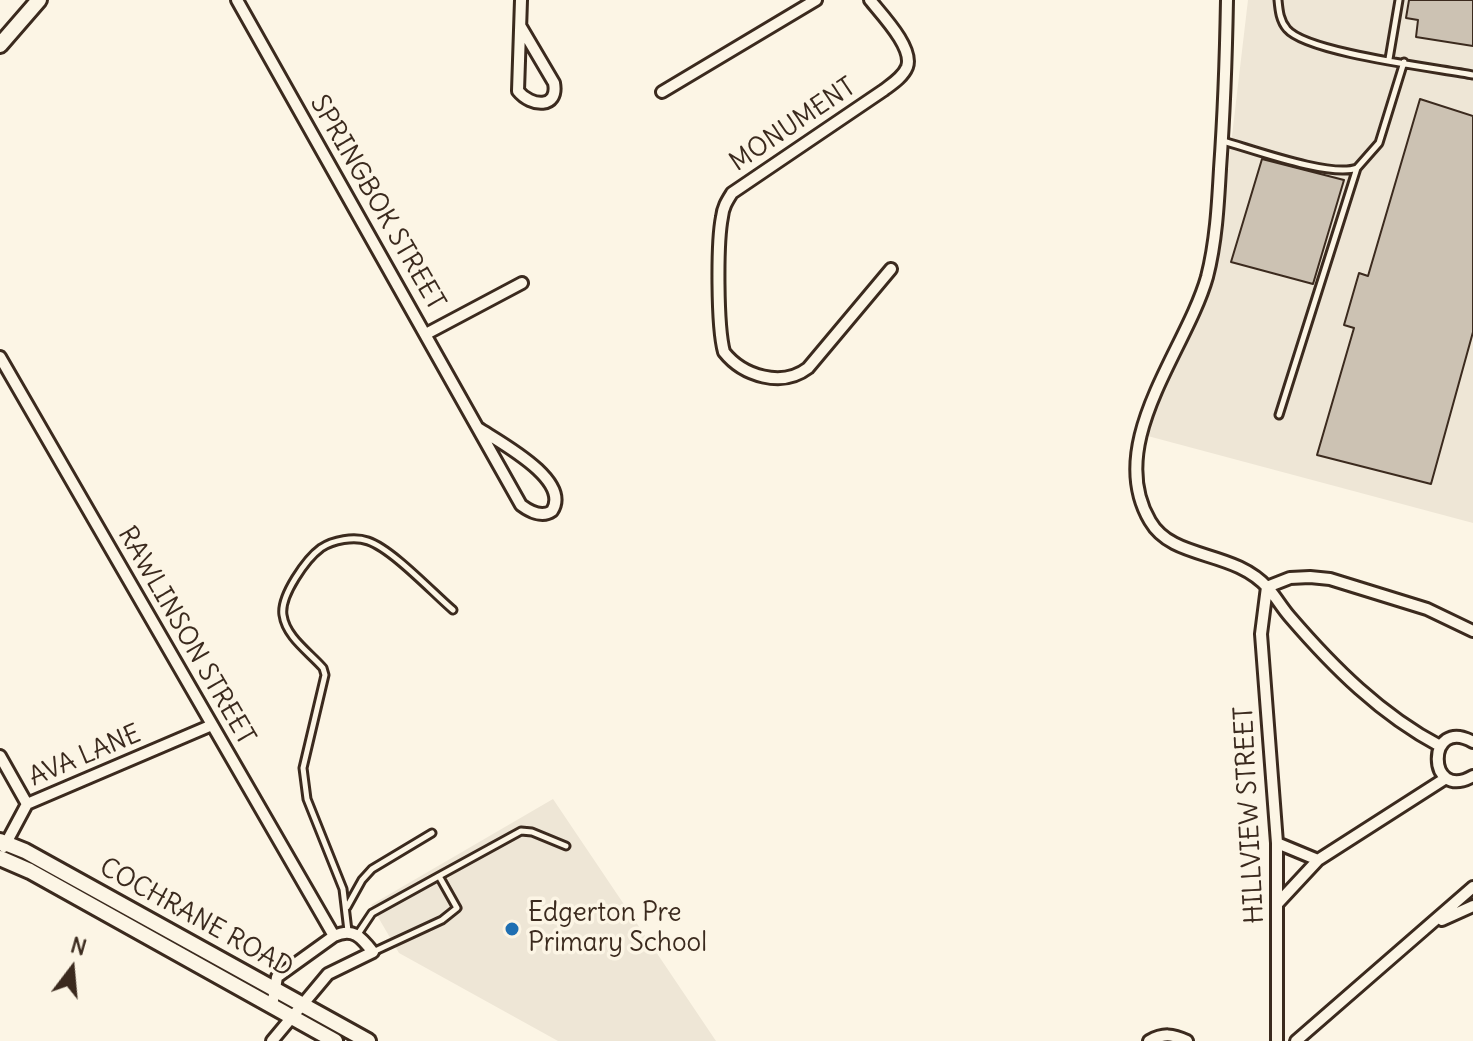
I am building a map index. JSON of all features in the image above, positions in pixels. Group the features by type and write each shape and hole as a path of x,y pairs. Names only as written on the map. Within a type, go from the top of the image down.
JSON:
{"street":[{"path":"0,45 39,0"},
{"name":"SPRINGBOK STREET","path":"237,0 521,505 541,514 552,511 557,500 543,474 478,428"},
{"path":"521,0 518,91 536,104 551,101 555,93 554,83 521,27"},
{"path":"662,92 816,0"},
{"name":"MONUMENT","path":"870,0 893,29 908,57 908,66 895,82 741,185 725,203 721,219 720,266 724,352 741,367 762,376 790,379 798,376 891,269"},
{"path":"1227,0 1226,91 1215,232 1207,275 1188,326 1151,403 1136,464 1142,503 1159,534 1174,545 1224,559 1253,575 1358,688 1414,732 1440,746"},
{"path":"426,334 522,283"},
{"name":"RAWLINSON STREET","path":"0,357 334,936"},
{"path":"1267,587 1290,578 1330,579 1427,609 1473,631"},
{"name":"HILLVIEW STREET","path":"1267,587 1261,634 1277,843 1277,1041"},
{"name":"AVA LANE","path":"2,849 27,804 212,725"},
{"path":"1446,778 1437,763 1440,746 1455,737 1472,739"},
{"path":"0,756 27,804"},
{"path":"1278,903 1318,860 1446,778 1463,781 1473,776"},
{"path":"1277,843 1318,860"},
{"name":"COCHRANE ROAD","path":"2,849 25,851 368,1041"},
{"name":"COCHRANE ROAD","path":"2,849 30,871 335,1041"},
{"path":"1296,1041 1473,887"},
{"path":"1433,924 1473,906"},
{"path":"272,1006 277,977 334,936 353,933 373,952 334,970 272,1041"},
{"path":"1149,1041 1165,1034 1187,1041"}],"lane":[{"path":"1278,0 1280,16 1287,30 1319,47 1473,75"},
{"path":"1389,59 1399,0"},
{"path":"1279,415 1357,168 1379,143 1404,62"},
{"path":"1222,141 1304,163 1340,170 1357,168"},
{"path":"353,933 338,873 307,799 303,768 325,675 323,668 287,630 282,614 284,601 289,589 321,548 355,539 370,541 383,550 453,610"},
{"path":"353,933 372,913 521,831 536,833 566,846"},
{"path":"346,908 372,869 432,833"},
{"path":"373,952 442,920 457,908 439,876"}],"shaded area":[{"path":"1248,0 1473,0 1473,523 1144,435 1215,280"},
{"name":"Edgerton Pre Primary School","path":"553,799 716,1041 558,1041 399,953 371,905"}],"building":[{"path":"1409,0 1473,0 1473,46 1416,37 1418,20 1406,18"},
{"path":"1420,99 1473,116 1473,332 1431,484 1317,455 1354,328 1344,325 1359,273 1368,276"},
{"path":"1262,159 1344,180 1313,284 1231,262"}],"place":[{"name":"Edgerton Pre Primary School","path":"512,929"}]}
